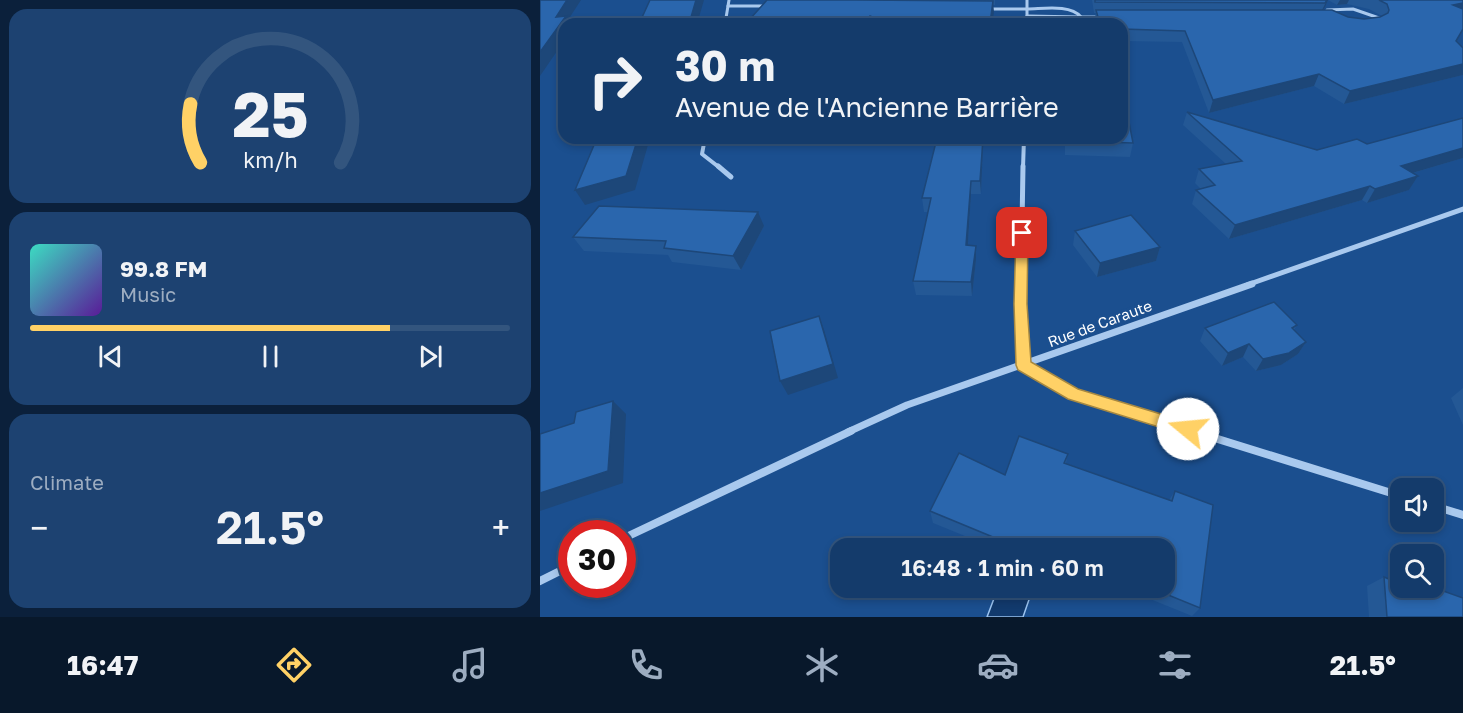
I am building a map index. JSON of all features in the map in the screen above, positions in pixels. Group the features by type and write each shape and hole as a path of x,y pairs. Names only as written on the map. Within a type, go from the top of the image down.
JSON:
{"street":[{"path":"726,18 729,0"},
{"path":"1027,0 1027,16 1105,17"},
{"path":"1328,4 1335,8"},
{"path":"728,6 776,6"},
{"path":"1316,18 1328,18 1324,14 1327,10 1335,8 1354,9 1379,18 1380,22 1374,26"},
{"path":"979,9 1068,9 1076,10 1081,17"},
{"path":"704,144 702,154 731,177"},
{"path":"1024,144 1021,304 1023,365 1074,394 1390,493"},
{"name":"Rue de Caraute","path":"636,532 907,405 1463,209"},
{"path":"1444,509 1463,515"},
{"path":"540,581 558,572"}],"water":[{"path":"994,598 1030,598 1023,617 987,617"}],"building":[{"path":"540,0 567,0 556,17 566,16 558,18 558,27 540,52"},
{"path":"650,0 696,0 691,18 642,18"},
{"path":"767,0 993,1 991,18 875,18 870,16 869,18 751,18"},
{"path":"1095,0 1327,0 1325,3 1095,2"},
{"path":"1379,0 1463,0 1463,3 1453,5 1463,9 1463,29 1456,41 1463,48 1463,64 1350,91 1319,74 1213,100 1185,31 1128,29 1128,18 1060,17 1098,17 1096,10 1332,10 1348,17 1364,19 1380,17 1388,13 1387,4"},
{"path":"1187,112 1317,150 1357,139 1367,144 1463,118 1463,148 1401,166 1418,176 1375,189 1370,186 1235,225 1196,190 1215,185 1199,169 1242,161"},
{"path":"1128,117 1133,143 1128,143"},
{"path":"594,144 636,144 626,176 575,190"},
{"path":"936,144 983,144 980,181 971,181 966,245 976,246 971,282 913,281 931,198 922,198"},
{"path":"599,206 758,212 733,256 664,248 666,241 573,237"},
{"path":"1131,215 1160,247 1100,263 1075,231"},
{"path":"1274,302 1297,325 1292,328 1306,342 1289,353 1263,359 1249,344 1228,353 1205,328"},
{"path":"819,316 833,364 780,381 770,331"},
{"path":"613,401 608,471 540,493 540,434 574,423 576,412"},
{"path":"1019,436 1068,454 1064,463 1172,501 1175,491 1213,505 1200,608 1175,598 1175,538 995,538 930,511 959,453 1005,475"},
{"path":"1384,577 1390,579 1390,598 1444,598 1444,591 1463,598 1463,617 1387,617"}],"route":[{"path":"1022,233 1023,365 1074,394 1188,429"}]}
